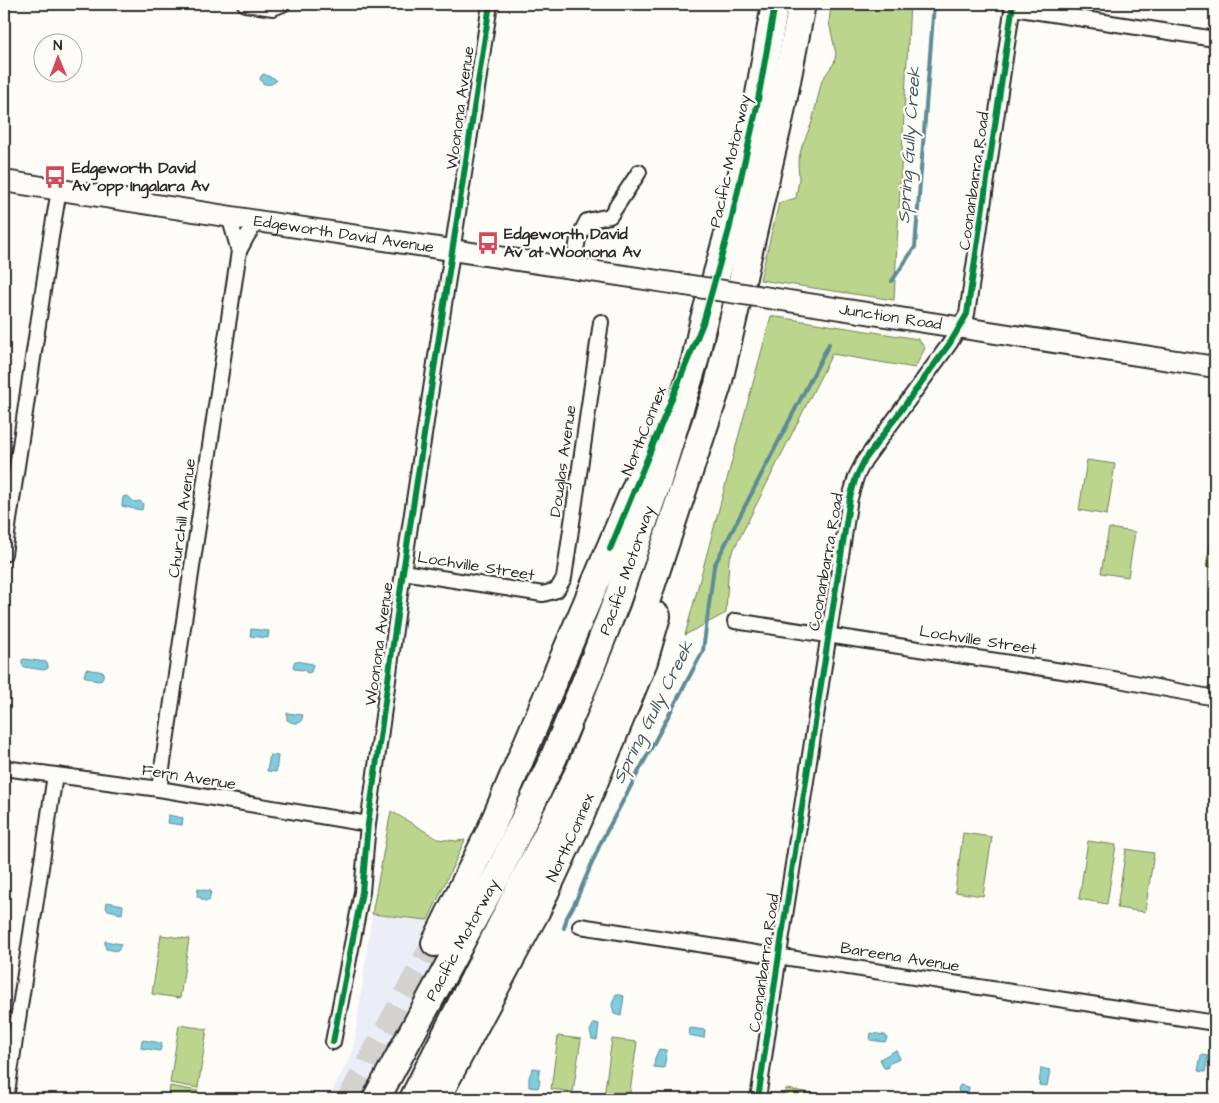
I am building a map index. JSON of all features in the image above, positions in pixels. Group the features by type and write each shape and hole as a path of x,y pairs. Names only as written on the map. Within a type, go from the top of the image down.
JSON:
{"highway":[{"name":"Pacific Motorway","path":"376,1099 498,874 560,742 611,616 657,484 695,360 703,323 729,230 756,112 775,4"},
{"name":"Pacific Motorway","path":"413,1099 580,769 643,611 718,385 777,126 802,4"},
{"name":"NorthConnex","path":"435,943 490,831 610,549 703,323"},
{"name":"NorthConnex","path":"436,1099 537,910 578,822 644,661 663,593 688,474"}],"main road":[{"name":"Edgeworth David Avenue","path":"4,181 685,285"},
{"name":"Junction Road","path":"685,285 1215,367"}],"street":[{"path":"245,4 273,8 283,4"},
{"name":"Woonona Avenue","path":"333,1042 362,892 368,824 403,572 490,4"},
{"path":"1013,6 1215,39"},
{"name":"Coonanbarra Road","path":"758,1099 850,498 856,477 872,447 950,343 967,314 1013,6"},
{"path":"573,268 578,238 587,221 610,216 639,172"},
{"path":"4,554 59,190"},
{"name":"Churchill Avenue","path":"228,216 239,251"},
{"name":"Churchill Avenue","path":"159,789 239,251 257,221"},
{"name":"Douglas Avenue","path":"543,594 557,590 564,578 601,322"},
{"name":"Lochville Street","path":"403,572 543,594"},
{"name":"Lochville Street","path":"735,621 1108,678 1215,698"},
{"name":"Fern Avenue","path":"4,768 159,789 368,824"},
{"path":"6,1099 55,775"},
{"name":"Bareena Avenue","path":"580,926 1215,1023"}],"shaded area":[{"path":"372,914 428,920 421,939 445,951 362,1099 328,1099 353,1051"}],"green space":[{"path":"833,4 910,4 894,300 760,280 779,203 796,198 799,179 798,162 802,146 812,122 822,80 834,63 836,54 829,22 831,6 833,7"},
{"path":"771,316 918,339 925,348 915,368 832,354 729,559 726,613 685,635"},
{"path":"1087,460 1115,464 1107,515 1079,510"},
{"path":"1215,519 1215,568 1206,566"},
{"path":"1109,528 1135,532 1128,577 1101,573"},
{"path":"391,811 438,839 465,840 428,920 372,914"},
{"path":"963,833 992,837 983,896 955,892"},
{"path":"1088,841 1116,845 1107,904 1079,899"},
{"path":"1126,849 1154,853 1145,912 1117,908"},
{"path":"161,935 189,939 180,998 152,994"},
{"path":"179,1025 207,1029 198,1088 170,1083"},
{"path":"558,1036 581,1039 573,1092 551,1089"},
{"path":"612,1039 637,1042 629,1099 604,1096"},
{"path":"170,1086 198,1091 197,1099 168,1099"},
{"path":"786,1089 843,1098 784,1099"}],"water":[{"path":"264,74 274,78 276,81 272,84 262,83 260,78"},
{"path":"126,496 134,502 140,501 143,504 142,510 122,506 123,497"},
{"path":"251,629 269,631 268,638 250,636"},
{"path":"22,660 46,662 48,668 44,670 24,667"},
{"path":"295,661 313,664 311,672 307,673 304,670 294,669"},
{"path":"86,669 104,672 102,680 93,680 84,676"},
{"path":"287,713 303,715 301,722 294,723 287,720"},
{"path":"270,755 278,756 276,772 267,771"},
{"path":"168,815 183,818 182,825 167,823"},
{"path":"198,889 211,891 209,901 205,901 197,896"},
{"path":"107,902 123,905 122,914 108,910 106,908"},
{"path":"105,941 121,944 118,951 106,949"},
{"path":"616,994 624,996 621,1016 614,1014 612,1004"},
{"path":"594,1023 599,1024 597,1040 592,1039 590,1031"},
{"path":"690,1028 705,1030 704,1038 689,1035"},
{"path":"871,1033 885,1035 887,1037 886,1041 870,1040"},
{"path":"142,1040 162,1043 160,1051 141,1048"},
{"path":"659,1049 667,1050 664,1068 654,1067"},
{"path":"896,1050 900,1059 888,1064 888,1068 884,1068 880,1059"},
{"path":"1201,1055 1208,1056 1205,1072 1198,1071"},
{"path":"533,1068 540,1069 538,1088 529,1087 529,1077"},
{"path":"1041,1068 1050,1070 1047,1086 1039,1085"},
{"path":"960,1085 969,1087 967,1099 959,1099 958,1089"}],"waterway":[{"name":"Spring Gully Creek","path":"892,281 915,247 934,4"},
{"name":"Spring Gully Creek","path":"564,928 567,917 601,842 703,651 714,566 829,344"}],"tunnel":[{"path":"350,1099 435,943"}],"cycle path":[{"path":"333,1042 362,892 368,824 403,572 490,4"},
{"path":"610,549 703,323 729,230 756,111 775,4"},
{"path":"758,1099 850,498 856,477 864,461 950,343 967,314 1013,4"}],"place":[{"name":"Edgeworth David Av opp Ingalara Av","path":"55,177"},
{"name":"Edgeworth David Av at Woonona Av","path":"488,243"}]}
